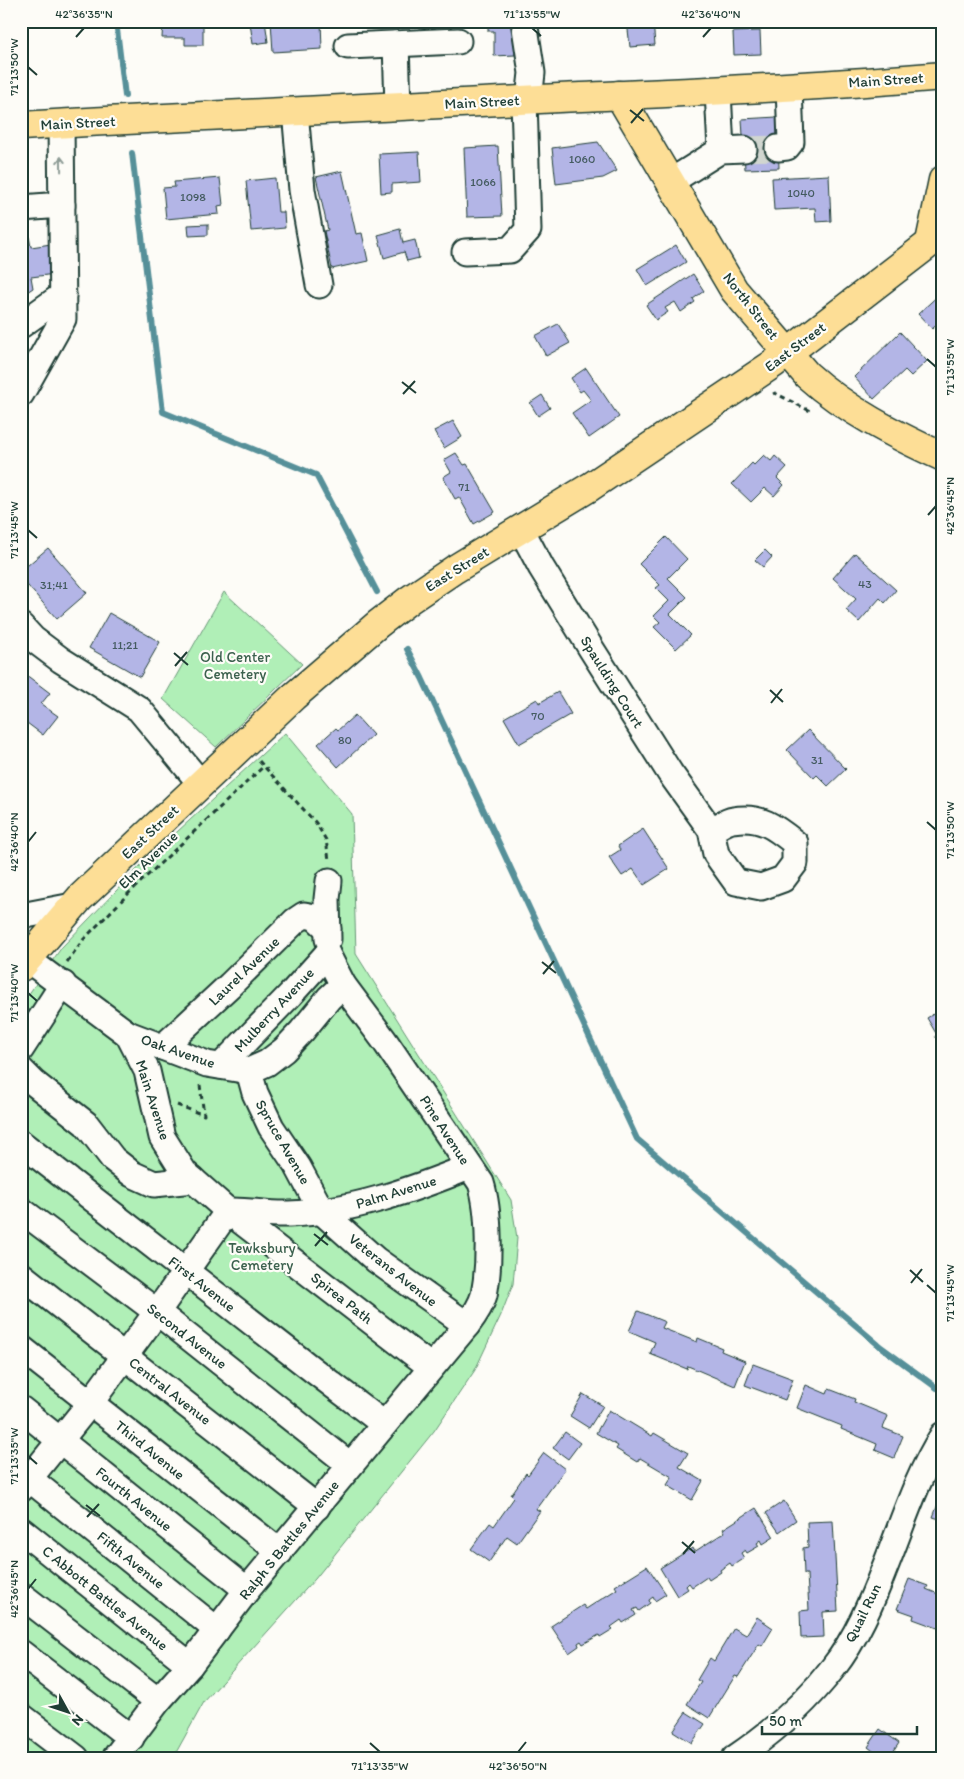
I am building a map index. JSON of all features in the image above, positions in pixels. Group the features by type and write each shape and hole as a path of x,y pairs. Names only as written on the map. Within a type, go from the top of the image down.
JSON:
{"main road":[{"name":"Main Street","path":"21,126 718,91 943,76"},
{"name":"North Street","path":"619,95 734,290 807,375 820,387 902,438 943,457"},
{"path":"937,238 943,180"},
{"name":"East Street","path":"24,963 73,906 200,784 294,696 385,618 447,574 590,487 788,353 937,238"}],"street":[{"path":"465,252 510,250 528,230 526,100 532,73 524,21"},
{"path":"348,46 458,41"},
{"path":"396,44 398,106"},
{"path":"778,148 787,147 791,142 789,87"},
{"path":"670,182 732,149 718,91"},
{"path":"295,111 302,190 319,285"},
{"path":"21,394 33,354 63,319 61,124"},
{"path":"21,208 62,205"},
{"path":"21,326 63,295"},
{"name":"Spaulding Court","path":"521,529 541,567 592,650 670,773 711,830"},
{"path":"21,626 33,640 61,660 140,709 200,784"},
{"path":"327,954 327,899 329,881"},
{"path":"21,916 73,906"},
{"name":"Laurel Avenue","path":"163,1047 304,915 315,917 328,929"},
{"name":"Pine Avenue","path":"327,954 343,985 412,1080 469,1167 481,1182 485,1198 488,1255 484,1296 476,1313 467,1325"},
{"name":"Mulberry Avenue","path":"221,1066 327,954"},
{"name":"Main Avenue","path":"24,963 59,981 128,1034 147,1070 162,1137 184,1172 228,1210"},
{"path":"21,1049 59,981"},
{"path":"249,1071 267,1063 284,1050 329,998 343,985"},
{"name":"Oak Avenue","path":"128,1034 197,1061 249,1071"},
{"path":"21,1070 34,1083 86,1124 113,1159 132,1174 154,1184 193,1180"},
{"name":"Spruce Avenue","path":"249,1071 255,1093 272,1127 298,1167 322,1212"},
{"name":"First Avenue","path":"21,1143 384,1424"},
{"name":"Palm Avenue","path":"228,1210 287,1214 322,1212 362,1204 438,1180 469,1167"},
{"name":"Second Avenue","path":"21,1210 157,1312 350,1465"},
{"path":"24,1480 91,1402 228,1210"},
{"name":"Spirea Path","path":"228,1210 431,1367"},
{"name":"Veterans Avenue","path":"322,1212 376,1260 467,1325"},
{"name":"Central Avenue","path":"21,1275 317,1507"},
{"name":"Ralph S Battles Avenue","path":"115,1758 158,1700 190,1665 247,1590 467,1325"},
{"name":"Third Avenue","path":"21,1348 280,1552"},
{"name":"Fourth Avenue","path":"21,1409 247,1590"},
{"name":"Quail Run","path":"735,1758 777,1726 806,1699 839,1660 854,1636 888,1561 908,1505 943,1435"},
{"name":"Fifth Avenue","path":"24,1480 217,1630"},
{"name":"C Abbott Battles Avenue","path":"21,1530 190,1665"},
{"path":"21,1595 158,1700"},
{"path":"21,1653 131,1738"},
{"path":"21,1716 76,1758"}],"path":[{"path":"767,398 775,393 819,415"},
{"path":"257,758 316,823 326,840 330,864 329,881"},
{"name":"Elm Avenue","path":"59,981 83,940 166,858 264,766"},
{"path":"153,1096 204,1115 197,1061"}],"green space":[{"name":"Old Center Cemetery","path":"224,592 302,664 216,747 163,699"},
{"name":"Tewksbury Cemetery","path":"285,733 352,814 356,954 511,1200 517,1238 513,1284 501,1315 475,1370 434,1431 315,1579 204,1702 173,1758 21,1758 21,1005 62,947 142,864"}],"building":[{"path":"163,21 203,21 203,45 185,45 185,38 162,38"},
{"path":"265,21 268,42 253,44 250,23"},
{"path":"271,21 321,21 322,49 273,52"},
{"path":"488,21 514,21 515,55 494,56 494,31 488,31"},
{"path":"627,21 653,21 655,45 630,47"},
{"path":"760,31 761,54 734,55 733,32"},
{"path":"777,117 779,168 745,169 742,119"},
{"path":"598,142 617,171 603,178 556,184 552,148"},
{"path":"498,146 502,216 467,217 464,148"},
{"path":"419,152 421,182 392,184 392,192 381,193 379,154"},
{"path":"342,171 356,234 362,233 368,261 332,269 324,231 328,230 316,177"},
{"path":"829,175 831,221 816,222 815,208 774,210 772,178"},
{"path":"220,178 223,205 218,206 219,214 166,219 163,188 175,187 174,182"},
{"path":"275,178 278,212 284,212 285,228 251,231 246,181"},
{"path":"208,224 208,235 189,236 188,225"},
{"path":"400,229 403,243 415,240 419,258 407,261 404,252 384,258 378,235"},
{"path":"29,236 31,247 51,244 55,274 31,277 33,288 21,296 21,237"},
{"path":"676,245 686,262 647,286 637,269"},
{"path":"693,274 704,291 693,299 695,302 681,312 675,302 665,308 668,312 656,320 646,305"},
{"path":"943,291 943,319 932,329 918,314"},
{"path":"558,324 570,343 546,356 535,336"},
{"path":"900,332 927,361 911,376 905,370 874,399 854,377"},
{"path":"586,368 619,417 589,438 572,413 591,400 583,390 580,392 571,378"},
{"path":"542,395 550,408 538,416 530,403"},
{"path":"453,421 462,437 444,448 434,431"},
{"path":"456,453 464,465 467,464 495,512 474,524 459,497 455,499 443,477 451,472 444,460"},
{"path":"764,455 771,461 775,456 787,467 777,478 784,485 774,496 765,488 751,502 732,484 752,463 754,465"},
{"path":"666,537 687,559 668,578 687,597 670,614 691,635 676,649 654,627 660,622 654,616 669,601 656,588 660,585 639,564"},
{"path":"48,548 87,593 57,619 21,578 21,571"},
{"path":"765,550 772,557 763,567 755,560"},
{"path":"855,553 896,590 885,603 880,598 859,622 846,610 856,599 833,578"},
{"path":"109,613 160,642 140,677 89,648"},
{"path":"21,671 50,693 41,704 58,716 43,735 27,723 25,726 21,723"},
{"path":"558,692 571,714 519,744 504,718 537,699 539,703"},
{"path":"355,715 373,735 338,767 318,744"},
{"path":"808,730 846,769 828,786 817,775 814,778 787,750"},
{"path":"643,829 669,869 644,885 633,869 622,876 609,857 620,850 618,846"},
{"path":"943,1008 943,1048 927,1018"},
{"path":"638,1311 665,1322 662,1328 697,1342 698,1338 722,1348 721,1351 745,1361 735,1386 688,1366 687,1369 650,1354 655,1342 629,1331"},
{"path":"753,1364 793,1379 785,1400 745,1385"},
{"path":"806,1385 827,1394 829,1389 855,1399 854,1402 888,1416 883,1428 903,1436 894,1458 875,1450 877,1444 841,1429 842,1426 797,1408"},
{"path":"583,1394 603,1406 589,1428 570,1416"},
{"path":"609,1410 652,1436 654,1433 688,1453 679,1467 703,1481 692,1500 667,1485 672,1477 640,1458 637,1462 616,1449 618,1446 596,1433"},
{"path":"565,1432 580,1443 568,1459 553,1448"},
{"path":"544,1453 565,1469 536,1509 540,1511 517,1543 507,1536 489,1562 471,1549 490,1523 494,1526 514,1498 511,1495 526,1473 528,1475"},
{"path":"943,1491 943,1520 933,1517"},
{"path":"784,1501 796,1520 779,1532 766,1513"},
{"path":"756,1508 774,1537 763,1544 761,1540 757,1543 759,1546 747,1553 745,1550 741,1553 744,1558 732,1566 730,1563 709,1580 707,1577 692,1587 689,1583 686,1586 688,1589 677,1596 660,1568 692,1548 694,1552 725,1532 723,1529"},
{"path":"833,1521 838,1611 823,1612 824,1637 801,1638 800,1611 809,1610 807,1574 804,1574 803,1548 808,1547 807,1522"},
{"path":"647,1566 666,1594 655,1601 653,1597 649,1600 650,1603 639,1611 637,1608 633,1610 636,1615 623,1623 621,1620 611,1627 613,1629 600,1637 599,1635 583,1644 581,1641 578,1643 579,1646 569,1653 551,1626 583,1605 586,1609 617,1589 615,1586"},
{"path":"909,1579 928,1586 926,1589 943,1596 943,1630 913,1619 914,1615 897,1609"},
{"path":"757,1617 773,1628 762,1646 759,1644 738,1677 735,1676 709,1718 687,1704 701,1682 697,1680 710,1658 714,1661 734,1628 746,1635"},
{"path":"686,1712 705,1724 692,1743 673,1731"},
{"path":"880,1729 899,1743 889,1758 882,1758 868,1747"}],"waterway":[{"path":"116,21 125,96"},
{"path":"132,153 163,412 316,475 377,592"},
{"path":"407,649 637,1139 881,1347 937,1388"}],"tunnel":[{"path":"744,149 778,148"}]}
